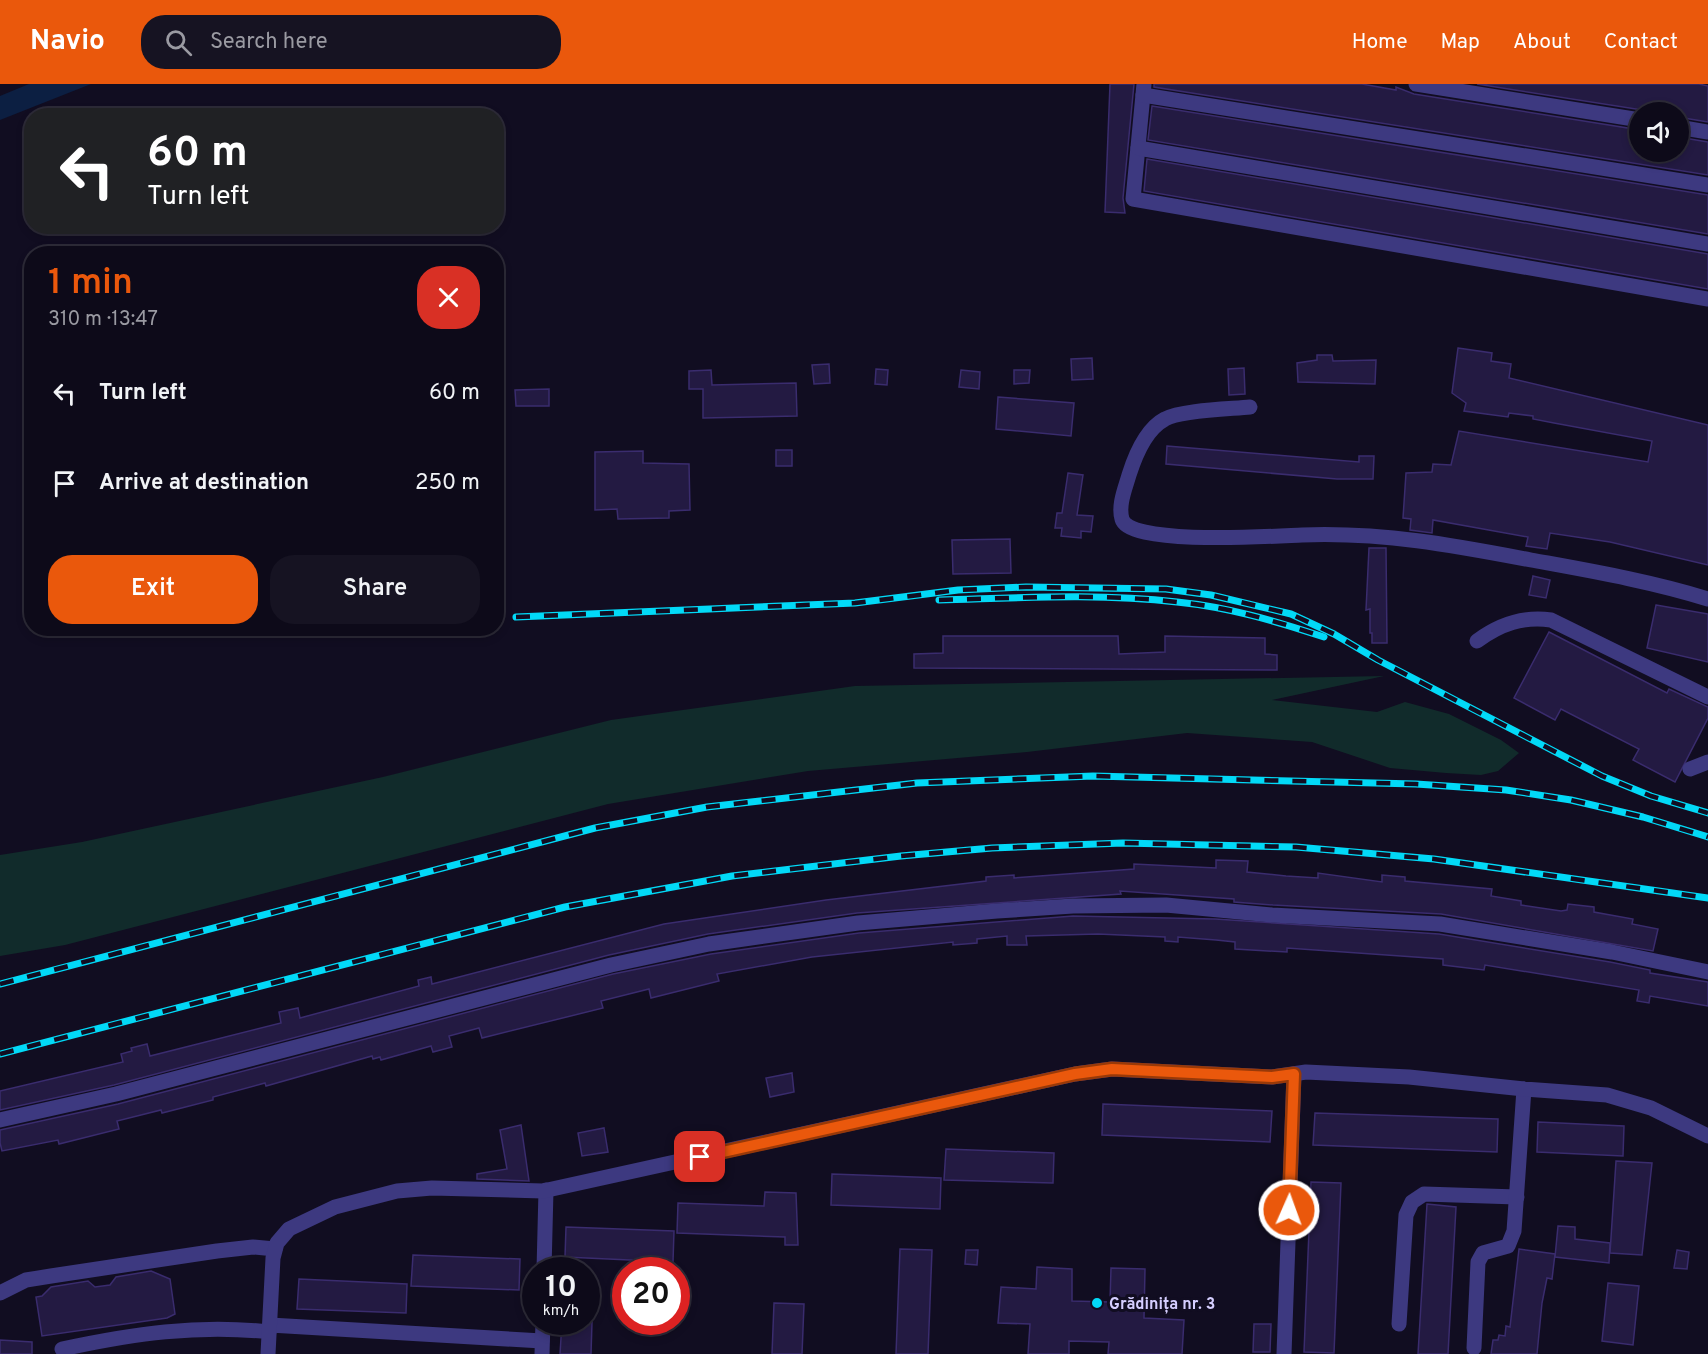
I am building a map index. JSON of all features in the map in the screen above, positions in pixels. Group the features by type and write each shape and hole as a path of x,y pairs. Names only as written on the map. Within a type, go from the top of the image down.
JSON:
{"lane":[{"path":"1416,84 1629,118"},
{"path":"1708,185 1143,89 1133,199 1708,299"},
{"path":"1689,129 1708,132"},
{"path":"1138,148 1708,244"},
{"path":"1250,407 1165,418 1148,433 1131,466 1122,498 1121,517 1124,524 1130,530 1150,534 1195,537 1357,534 1394,536 1606,574 1673,589 1708,600"},
{"path":"1477,641 1489,632 1529,617 1551,620 1708,697"},
{"path":"1690,769 1708,762"},
{"path":"0,1119 117,1094 611,965 709,944 858,923 997,911 1073,906 1166,905 1272,915 1440,924 1632,956 1708,972"},
{"path":"268,1354 275,1249 289,1229 334,1207 397,1191 432,1188 546,1190 1075,1074 1112,1069 1261,1077 1306,1072 1409,1077 1607,1095 1630,1101 1708,1136"},
{"path":"1284,1354 1294,1074"},
{"path":"1474,1348 1478,1262 1483,1254 1508,1246 1512,1240 1524,1089"},
{"path":"544,1257 546,1190"},
{"path":"1399,1324 1406,1215 1412,1202 1424,1194 1517,1197"},
{"path":"0,1293 26,1280 51,1276 218,1251 252,1247 275,1249"},
{"path":"62,1349 164,1330 229,1328 542,1348"}],"green space":[{"path":"1384,676 1272,700 1377,712 1405,702 1449,714 1501,740 1519,753 1498,771 1481,775 1446,773 1390,768 1312,742 1187,733 1027,752 808,771 608,804 65,945 0,956 0,855 82,842 383,777 611,720 855,686"}],"water":[{"path":"29,84 91,84 30,108 24,108 24,111 0,120 0,96"}],"building":[{"path":"1110,84 1134,84 1123,198 1125,213 1105,212"},
{"path":"1154,84 1362,84 1396,90 1396,87 1414,94 1629,128 1629,162 1689,162 1689,139 1708,142 1708,175 1154,87"},
{"path":"1477,84 1699,84 1708,86 1708,122 1689,119 1689,102 1629,102 1629,108"},
{"path":"1152,106 1708,195 1708,234 1148,140"},
{"path":"1147,159 1708,254 1708,289 1144,191"},
{"path":"1458,348 1492,353 1491,361 1511,364 1509,378 1708,425 1708,565 1610,542 1550,533 1547,549 1526,546 1528,537 1433,520 1432,533 1410,530 1411,519 1403,518 1406,473 1432,472 1433,464 1451,465 1459,431 1648,462 1652,441 1533,419 1533,416 1509,413 1508,417 1464,411 1466,403 1452,393"},
{"path":"1317,355 1332,355 1333,361 1376,360 1375,384 1298,382 1297,363 1317,360"},
{"path":"1092,358 1093,379 1072,380 1071,359"},
{"path":"829,364 830,383 814,384 812,365"},
{"path":"1244,368 1245,394 1229,395 1228,369"},
{"path":"876,369 888,370 887,385 875,384"},
{"path":"711,370 712,385 796,383 797,416 703,418 703,389 689,389 689,371"},
{"path":"961,370 980,372 979,389 959,387"},
{"path":"1014,370 1030,370 1029,383 1014,384"},
{"path":"549,389 549,406 516,406 515,390"},
{"path":"998,397 1074,403 1071,436 996,429"},
{"path":"1167,446 1359,462 1359,456 1374,456 1373,479 1337,479 1166,464"},
{"path":"776,450 792,450 792,466 776,466"},
{"path":"643,451 643,463 689,464 690,510 669,511 669,518 618,519 617,509 595,510 595,452"},
{"path":"1068,473 1083,475 1077,515 1093,516 1091,532 1081,531 1081,538 1061,536 1062,528 1055,528 1057,513 1062,513"},
{"path":"1010,539 1011,573 953,574 952,540"},
{"path":"1369,548 1386,548 1387,643 1372,643 1372,633 1370,633 1370,609 1366,610"},
{"path":"1533,576 1550,580 1546,598 1529,595"},
{"path":"1656,605 1708,614 1708,662 1647,648"},
{"path":"1549,632 1667,693 1669,689 1708,707 1708,718 1675,782 1633,760 1639,749 1561,709 1555,720 1514,698"},
{"path":"943,636 1118,636 1119,654 1165,652 1165,636 1265,638 1265,654 1277,655 1277,670 914,668 914,654 943,653"},
{"path":"1216,860 1248,861 1247,872 1318,878 1318,873 1382,882 1382,875 1405,877 1405,881 1492,889 1491,896 1521,901 1521,905 1561,911 1567,910 1568,904 1594,907 1594,912 1633,919 1632,924 1658,929 1653,951 1441,914 1273,905 1234,902 1234,899 1120,891 1121,894 857,913 708,934 609,955 114,1085 0,1110 0,1091 123,1062 121,1054 132,1051 131,1048 147,1044 150,1056 281,1023 279,1012 298,1008 300,1018 419,986 418,980 431,977 432,984 664,924 826,900 986,881 986,877 1014,875 1014,878 1134,869 1134,864 1216,868"},
{"path":"1073,916 1215,919 1439,934 1610,962 1650,970 1650,973 1708,982 1708,1006 1650,996 1649,1003 1637,1001 1639,990 1485,965 1484,970 1443,965 1443,959 1287,948 1287,952 1235,949 1235,942 1178,937 1178,942 1165,941 1165,937 1098,934 1026,936 1027,945 1007,945 1007,936 977,939 977,943 953,945 953,942 812,957 717,974 719,981 651,998 649,989 601,1001 603,1008 482,1038 479,1028 449,1036 452,1047 433,1052 431,1046 381,1060 380,1057 373,1059 372,1056 266,1086 265,1083 213,1097 213,1100 162,1113 161,1110 117,1121 119,1129 59,1144 58,1140 2,1151 0,1143 0,1130 118,1104 613,974 711,954 859,933"},
{"path":"792,1073 794,1092 770,1097 766,1078"},
{"path":"1103,1104 1272,1111 1270,1142 1102,1135"},
{"path":"1315,1113 1498,1119 1497,1152 1313,1145"},
{"path":"1538,1122 1624,1126 1623,1156 1537,1152"},
{"path":"521,1125 529,1181 477,1179 477,1174 507,1169 500,1130"},
{"path":"604,1128 608,1152 582,1156 578,1133"},
{"path":"946,1149 1054,1153 1053,1183 944,1180"},
{"path":"1616,1161 1652,1163 1642,1255 1610,1253"},
{"path":"832,1174 941,1178 940,1209 831,1205"},
{"path":"1311,1182 1341,1183 1334,1353 1304,1352"},
{"path":"765,1192 796,1193 798,1245 785,1245 785,1237 677,1233 678,1203 764,1206"},
{"path":"1427,1204 1456,1207 1448,1354 1418,1354"},
{"path":"1558,1226 1575,1227 1575,1239 1610,1243 1609,1263 1555,1257"},
{"path":"566,1227 674,1231 673,1257 612,1257 612,1259 565,1257"},
{"path":"900,1249 932,1250 928,1354 896,1354"},
{"path":"1519,1249 1555,1254 1552,1279 1547,1278 1542,1303 1537,1354 1491,1354 1493,1340 1498,1340 1499,1335 1505,1336 1506,1326 1510,1327"},
{"path":"966,1250 978,1250 977,1265 965,1264"},
{"path":"1677,1250 1689,1252 1687,1269 1674,1268"},
{"path":"413,1255 520,1259 519,1290 411,1286"},
{"path":"1037,1267 1072,1269 1072,1301 1110,1302 1111,1268 1145,1269 1144,1318 1184,1320 1182,1354 1108,1354 1109,1342 1069,1341 1069,1354 1028,1354 1030,1324 998,1323 1001,1287 1036,1289"},
{"path":"151,1271 170,1279 175,1314 167,1318 42,1336 36,1297 42,1296 51,1287 88,1281 95,1287 110,1285 116,1277"},
{"path":"299,1279 407,1284 406,1313 297,1309"},
{"path":"1608,1283 1639,1286 1633,1345 1602,1341"},
{"path":"774,1303 804,1304 802,1354 772,1354"},
{"path":"1254,1324 1271,1324 1270,1352 1253,1352"},
{"path":"561,1335 592,1335 591,1354 560,1354"},
{"path":"0,1340 32,1342 32,1354 0,1354"}],"railway":[{"path":"516,617 855,603 958,590 1026,587 1166,589 1211,595 1291,614 1334,634 1378,660 1602,776 1651,796 1708,813"},
{"path":"939,600 1028,597 1147,599 1215,607 1252,615 1324,637"},
{"path":"0,984 595,828 707,807 917,783 1093,776 1416,784 1506,790 1571,800 1643,817 1708,837"},
{"path":"0,1054 565,907 732,876 901,856 992,848 1123,843 1296,847 1434,859 1708,898"}],"place":[{"name":"Grădinița nr. 3","path":"1097,1303"}],"route":[{"path":"700,1157 1075,1074 1112,1069 1272,1077 1294,1074 1289,1210"}]}
